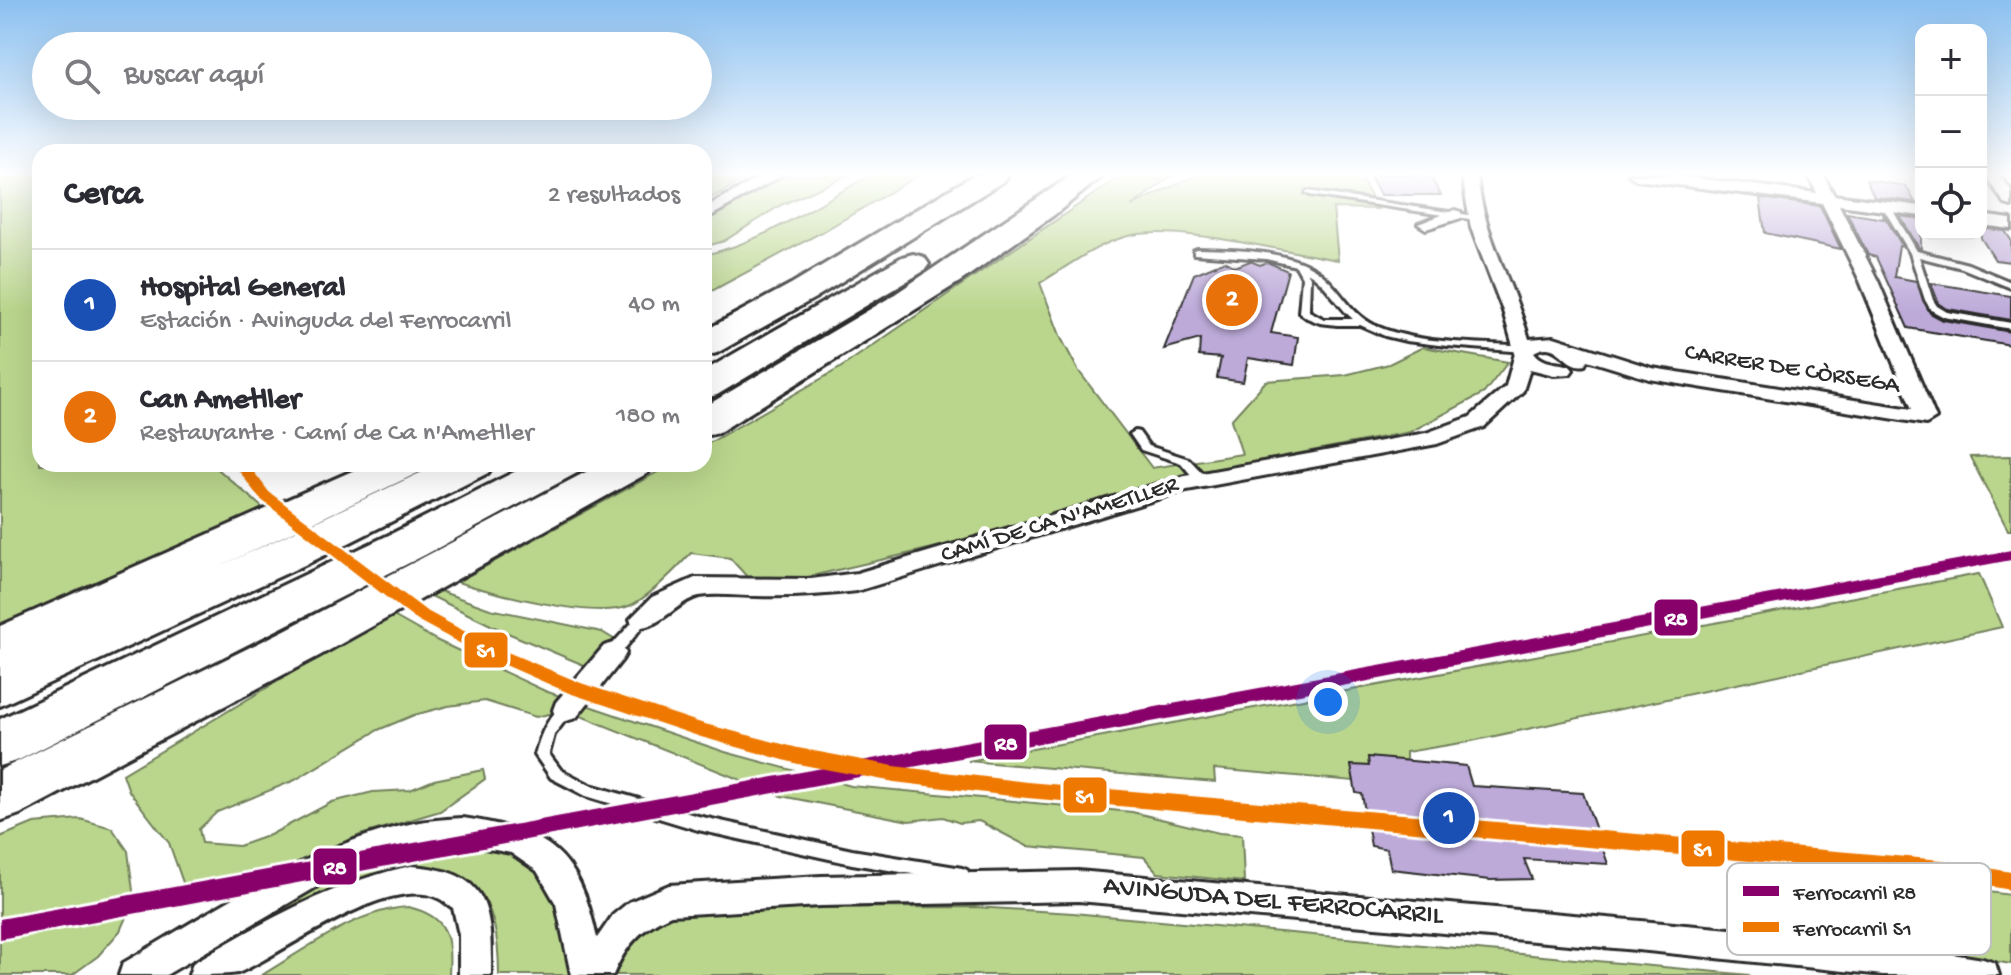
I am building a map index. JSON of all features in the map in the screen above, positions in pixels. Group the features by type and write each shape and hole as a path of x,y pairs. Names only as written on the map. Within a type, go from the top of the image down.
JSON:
{"highway":[{"path":"712,309 866,220"},
{"path":"712,341 815,284 919,220"},
{"path":"712,382 994,220"},
{"path":"712,419 888,314 1002,239 1024,220"},
{"path":"364,500 395,472"},
{"path":"0,686 364,500 450,472"},
{"path":"424,557 551,472"},
{"path":"0,797 350,595 424,557 616,472"},
{"path":"0,647 281,540"},
{"path":"0,744 350,595"}],"street":[{"path":"1426,224 1437,220"},
{"path":"1477,220 1525,351 1539,365 1565,358"},
{"name":"CARRER DE CÒRSEGA","path":"1565,358 1926,418 1869,281 1838,220"},
{"path":"1987,221 2011,224"},
{"path":"1511,310 1565,358"},
{"path":"1516,387 1525,351 1539,341 1565,358"},
{"name":"CAMÍ DE CA N'AMETLLER","path":"642,619 661,604 695,587 797,588 857,582 1047,523 1202,480 1430,439 1477,422 1516,387 1565,358"},
{"path":"566,710 613,653"},
{"path":"135,975 305,877 400,839 451,829 487,831 527,844 552,865 568,895 582,939 587,975"},
{"path":"205,975 315,912 355,894 395,882 422,880 448,884 463,896 471,911 475,931 475,975"},
{"name":"AVINGUDA DEL FERROCARRIL","path":"596,975 612,941 624,926 640,913 669,900 821,891 1078,886 1727,942"},
{"name":"AVINGUDA DEL FERROCARRIL","path":"1848,955 1983,975"}],"lane":[{"path":"1895,220 1914,253 1934,308 1944,314 2011,326"},
{"path":"1197,252 1262,256 1297,264 1325,281 1345,310 1376,330 1525,351"},
{"path":"1914,253 1965,266 2011,285"},
{"path":"1297,264 1306,277 1304,312 1310,318 1320,322 1360,322"},
{"path":"1135,434 1145,448 1185,461 1202,480"},
{"name":"CAMÍ DE CA N'AMETLLER","path":"613,653 642,619"},
{"path":"566,710 548,733 542,755 556,774 586,790 684,819 924,871 1078,886"}],"green space":[{"path":"0,220 32,220 32,472 221,472 264,509 0,629"},
{"path":"712,220 756,220 724,241 712,245"},
{"path":"790,220 842,220 712,291 712,253 769,232"},
{"path":"1056,220 1334,220 1338,260 1201,236 1148,233 1105,244 1040,283 1061,338 1078,370 1152,468 1242,454 1231,420 1266,381 1345,375 1389,364 1423,347 1508,362 1484,393 1410,432 1174,477 950,544 807,577 749,579 730,558 691,553 662,582 629,606 593,610 544,603 457,582 657,472 712,472 712,441 840,368"},
{"path":"2011,456 2011,530 2008,530 1970,457"},
{"path":"1979,574 2002,627 1467,742 1406,752 1406,761 1368,757 1369,766 1351,765 1354,781 1214,769 1215,782 968,761"},
{"path":"437,590 490,609 602,632 615,640 613,653 598,671 503,631 427,594"},
{"path":"390,614 438,641 545,691 725,752 851,786 1132,812 1219,833 1242,835 1244,882 1158,873 1144,857 1027,846 979,821 960,823 943,817 909,821 781,796 566,710 536,717 485,701 414,715 378,730 295,780 217,812 199,829 202,843 239,846 270,835 332,802 373,792 410,790 434,780 483,770 485,779 440,811 360,835 245,887 209,895 186,891 169,843 129,791 123,774"},
{"path":"80,819 112,828 128,851 134,899 120,931 98,956 72,975 0,975 0,837 34,823"},
{"path":"478,841 523,861 540,875 560,915 570,975 499,975 498,948 488,905 478,889 464,878 445,871 422,869 364,879 341,886 275,922 256,918 366,860 414,845"},
{"path":"1991,892 2011,895 2011,964 1960,955 1991,955"},
{"path":"408,907 432,916 444,930 449,949 449,975 262,975 351,923 369,915"},
{"path":"975,907 1073,913 1750,975 616,975 627,950 645,930 661,920 692,911"}],"building":[{"path":"1763,220 1827,220 1841,249 1765,233"},
{"path":"1851,220 1887,220 1903,247 1899,246 1894,277 1916,281 1930,313 1943,320 2011,332 2011,345 1908,328 1876,257 1868,255"},
{"path":"1903,220 1915,220 1915,240 1921,240 1919,248"},
{"path":"1987,229 2005,231 2011,240 2011,262 1995,260 1982,240 1987,240"},
{"path":"1225,261 1235,267 1250,261 1260,265 1267,262 1288,271 1271,333 1298,337 1294,365 1248,358 1243,382 1217,378 1221,358 1199,356 1200,339 1164,349 1194,274"},
{"path":"1931,283 2011,296 2011,320 1948,309 1939,304"},
{"path":"1368,757 1466,766 1472,786 1583,793 1608,864 1524,859 1532,879 1490,880 1391,869 1387,849 1371,846 1362,794 1356,793 1351,765 1369,766"}],"rail line":[{"name":"S1","path":"247,472 264,495 419,614 482,648 575,688 701,730 798,756 894,774 1027,790 1873,863"},
{"name":"R8","path":"0,929 2011,555"},
{"name":"S1","path":"1991,878 2011,881"}],"place":[{"name":"Can Ametller","path":"1232,300"},
{"name":"Hospital General","path":"1449,818"}]}
